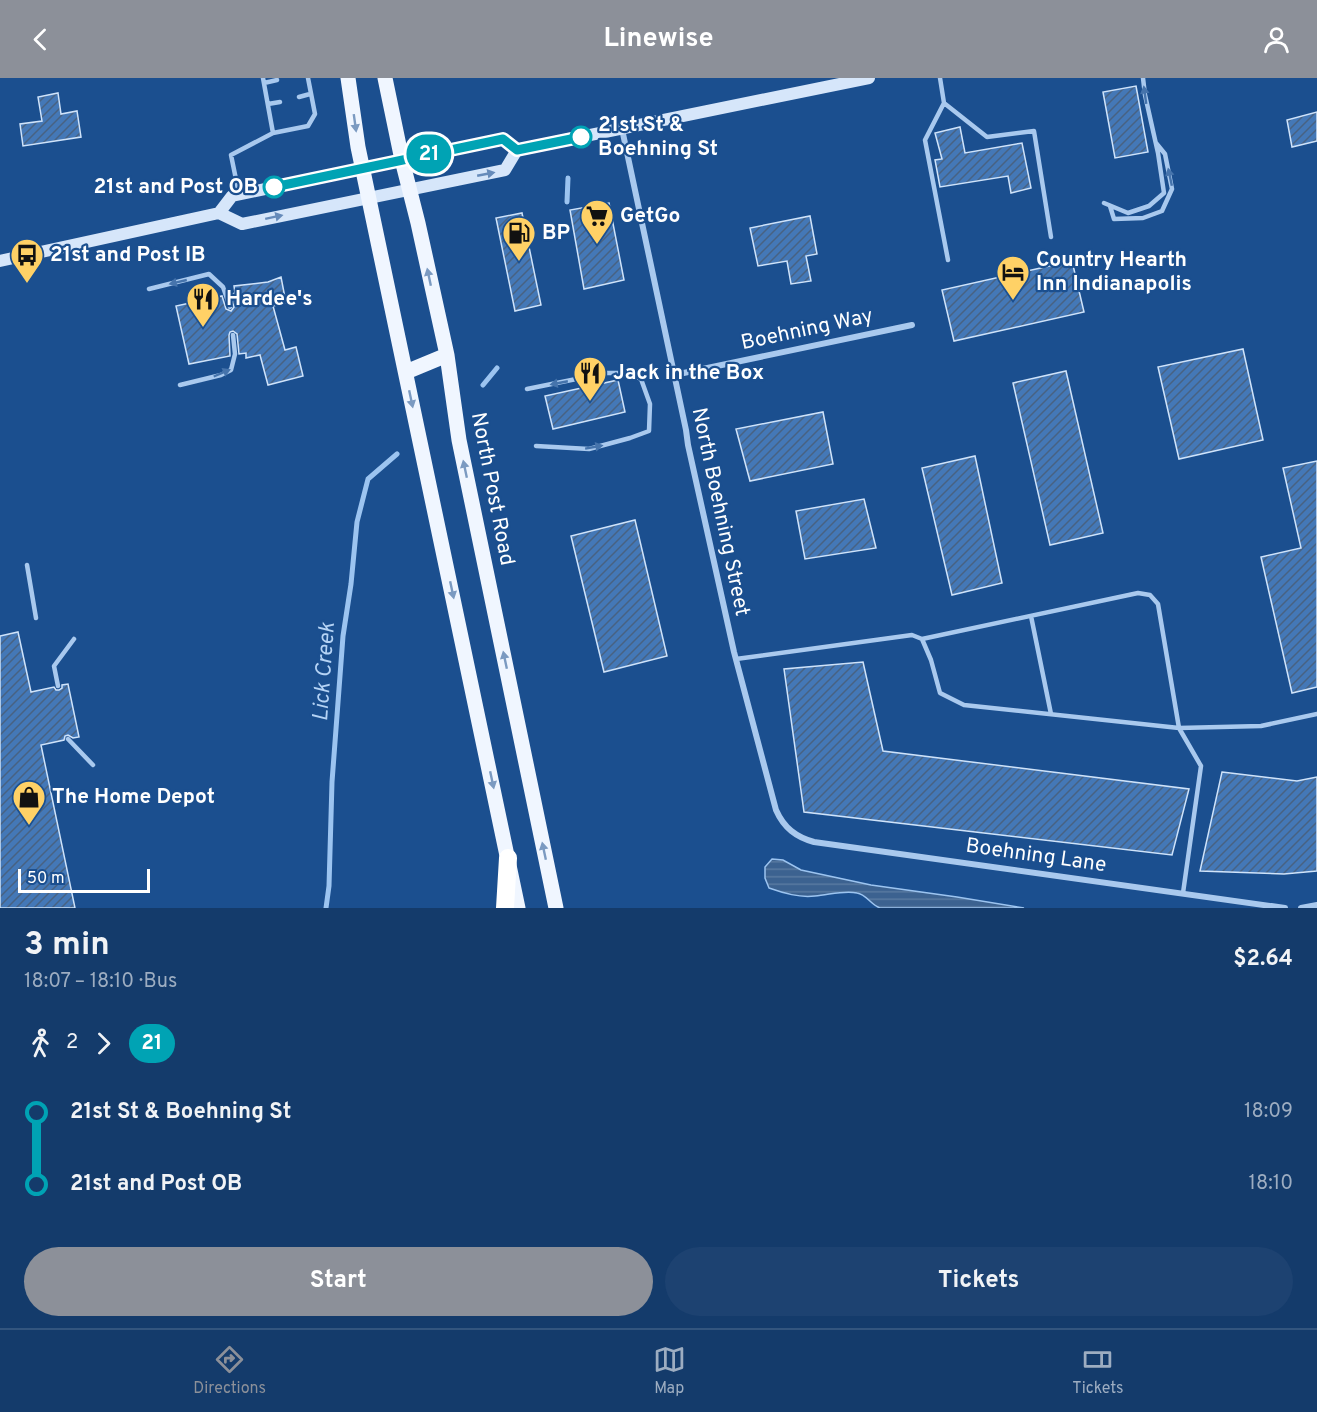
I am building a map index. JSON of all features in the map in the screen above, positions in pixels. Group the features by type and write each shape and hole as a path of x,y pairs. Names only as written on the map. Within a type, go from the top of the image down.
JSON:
{"highway":[{"path":"505,908 508,858"}],"main road":[{"path":"348,78 358,147 518,908"},
{"name":"North Post Road","path":"385,78 408,189 418,223 447,355 462,451 556,908"},
{"path":"0,261 219,213 242,224 505,170 517,150 622,129 814,84 869,78"},
{"path":"219,213 232,196 239,194 503,139 517,150"},
{"path":"406,372 447,355"}],"street":[{"name":"North Boehning Street","path":"622,129 736,659 776,810 786,827"},
{"name":"Boehning Way","path":"674,375 912,325"},
{"name":"Boehning Lane","path":"786,827 799,837 814,842 1285,908"},
{"path":"1301,908 1317,905"}],"lane":[{"path":"239,194 231,155 273,133 308,126 315,114 308,78"},
{"path":"940,78 945,103 987,137 1034,131 1051,237"},
{"path":"1143,78 1164,193 1149,206 1128,213 1107,205 1114,219 1143,219 1162,211 1172,189 1165,154 1155,141"},
{"path":"273,133 264,81 277,80"},
{"path":"299,97 310,94"},
{"path":"268,104 280,102"},
{"path":"945,103 925,140 948,260"},
{"path":"149,289 209,274 223,287 230,307"},
{"path":"180,385 221,375 231,370 235,354 233,336"},
{"path":"527,389 606,373 627,373 641,379 650,404 649,431 630,438 589,449 536,446"},
{"path":"27,566 36,618"},
{"path":"736,659 912,635 922,639 1138,593 1150,595 1158,604 1179,728 1201,766 1183,893"},
{"path":"1031,616 1051,714"},
{"path":"58,686 54,666 74,639"},
{"path":"922,639 931,660 940,693 964,705 1179,728 1261,726 1317,714"},
{"path":"68,739 93,765"}],"water":[{"path":"772,859 783,860 801,870 871,885 1024,908 880,908 863,895 852,892 809,896 792,895 769,888 765,878 765,867"}],"building":[{"path":"1136,86 1148,152 1115,158 1103,92"},
{"path":"58,93 61,114 77,111 81,137 23,146 20,124 42,121 38,97"},
{"path":"1317,112 1317,141 1292,147 1287,120"},
{"path":"960,127 965,153 1022,143 1031,188 1011,193 1008,176 940,187 935,160 942,159 935,133"},
{"name":"GetGo","path":"609,203 624,280 584,289 570,210"},
{"name":"BP","path":"522,213 541,305 515,311 496,218"},
{"path":"810,216 817,254 806,256 811,281 791,284 787,261 758,266 750,228"},
{"name":"Country Hearth Inn Indianapolis","path":"1072,261 1084,312 954,341 942,290"},
{"path":"281,277 286,303 273,306 285,350 296,347 303,376 268,385 260,355 246,358 246,353 239,354 237,334 233,331 229,335 230,356 189,364 176,306 222,296 226,309 231,311 234,307 230,295 235,293 234,286 268,282"},
{"path":"1243,349 1263,440 1179,459 1158,367"},
{"path":"1066,371 1103,533 1050,545 1013,383"},
{"path":"618,380 625,412 553,429 545,396"},
{"path":"823,412 833,464 750,481 736,429"},
{"path":"975,456 1002,583 952,595 922,468"},
{"path":"1317,461 1317,687 1292,693 1261,557 1301,548 1283,468"},
{"path":"864,499 876,548 805,559 796,511"},
{"path":"635,520 667,656 604,672 571,536"},
{"name":"The Home Depot","path":"18,632 31,692 54,687 59,690 62,685 68,684 79,737 73,738 68,735 64,740 41,745 75,908 0,908 0,636"},
{"path":"863,662 883,751 1189,789 1172,855 804,812 784,669"},
{"path":"1222,772 1297,781 1317,777 1317,871 1284,874 1200,871"}],"waterway":[{"name":"Lick Creek","path":"567,202 568,178"},
{"name":"Lick Creek","path":"483,385 497,368"},
{"name":"Lick Creek","path":"326,908 329,886 332,782 343,636 357,522 368,479 397,454"}],"bus line":[{"name":"21","path":"274,187 503,139 517,150 581,137"}],"place":[{"name":"21st St & Boehning St","path":"581,137"},
{"name":"21st and Post OB","path":"274,187"},
{"name":"GetGo","path":"597,245"},
{"name":"BP","path":"519,262"},
{"name":"21st and Post IB","path":"27,284"},
{"name":"Country Hearth Inn Indianapolis","path":"1013,301"},
{"name":"Hardee's","path":"203,328"},
{"name":"Jack in the Box","path":"590,402"},
{"name":"The Home Depot","path":"29,826"}]}
